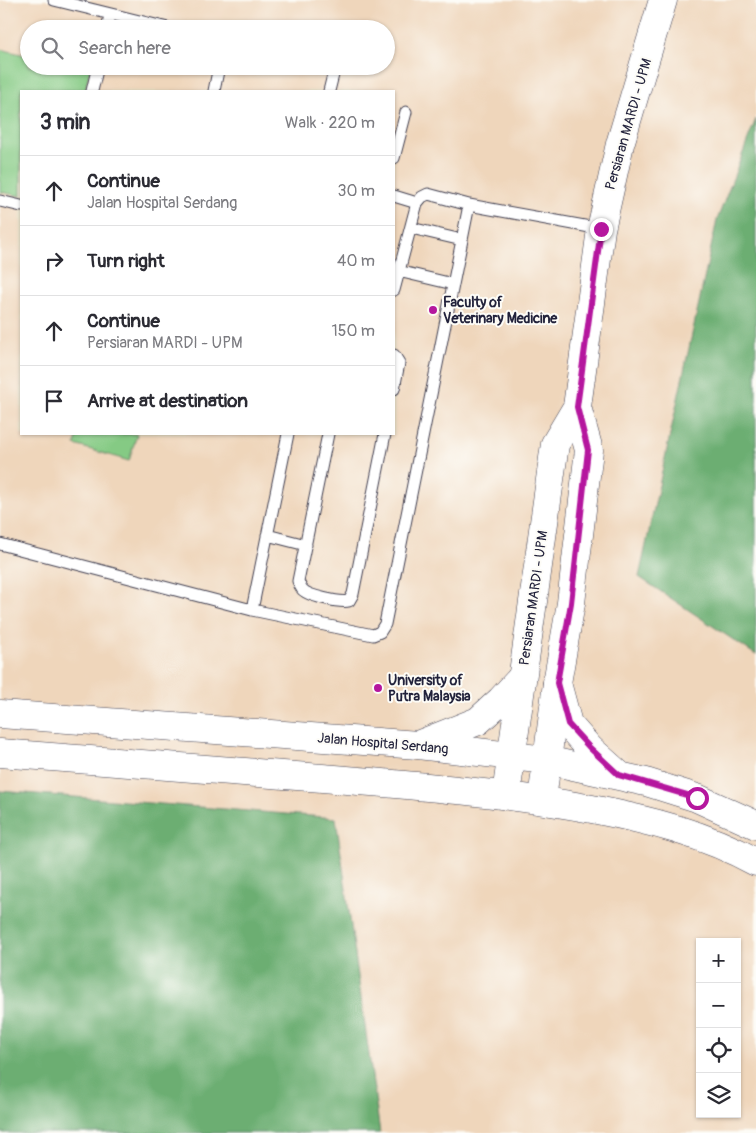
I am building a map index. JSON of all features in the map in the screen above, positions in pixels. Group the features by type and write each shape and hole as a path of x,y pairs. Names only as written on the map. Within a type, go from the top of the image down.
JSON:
{"main road":[{"name":"Persiaran MARDI - UPM","path":"542,800 557,683 571,603 588,450 577,407 601,229 620,144 664,7"},
{"name":"Persiaran MARDI - UPM","path":"506,795 555,444 577,407"},
{"path":"418,745 478,721 522,677"},
{"path":"557,683 568,724 619,775"},
{"name":"Jalan Hospital Serdang","path":"0,714 418,745 546,760 619,775 697,798 756,825"},
{"path":"0,753 442,787 542,800 638,818 686,831 733,849 756,862"}],"lane":[{"path":"54,0 132,20"},
{"path":"109,20 110,15"},
{"path":"92,90 96,75"},
{"path":"214,90 217,75"},
{"path":"329,90 333,75"},
{"path":"395,154 406,112"},
{"path":"395,285 417,203 428,194 468,205 601,229"},
{"path":"395,196 417,203"},
{"path":"0,201 20,206"},
{"path":"0,544 252,610 373,635 380,632 385,624 400,553 468,205"},
{"path":"410,228 462,240"},
{"path":"398,271 453,284"},
{"path":"395,356 399,363 395,384"},
{"path":"252,610 288,435"},
{"path":"328,435 298,581 302,589 309,594 342,602 349,601 352,594 385,435"},
{"path":"267,535 306,545"}],"shaded area":[{"name":"University of Putra Malaysia","path":"0,0 756,0 756,1133 0,1133"}],"green space":[{"path":"0,49 20,54 20,75 89,75 85,90 20,90 20,196 0,192"},
{"path":"756,119 756,655 639,577 717,220"},
{"path":"78,435 137,435 129,461 75,445"},
{"path":"0,791 336,818 380,1133 0,1133"}],"place":[{"name":"Faculty of Veterinary Medicine","path":"433,310"},
{"name":"University of Putra Malaysia","path":"378,688"}],"route":[{"path":"601,229 577,407 588,450 571,603 557,683 568,724 619,775 697,798"}]}
